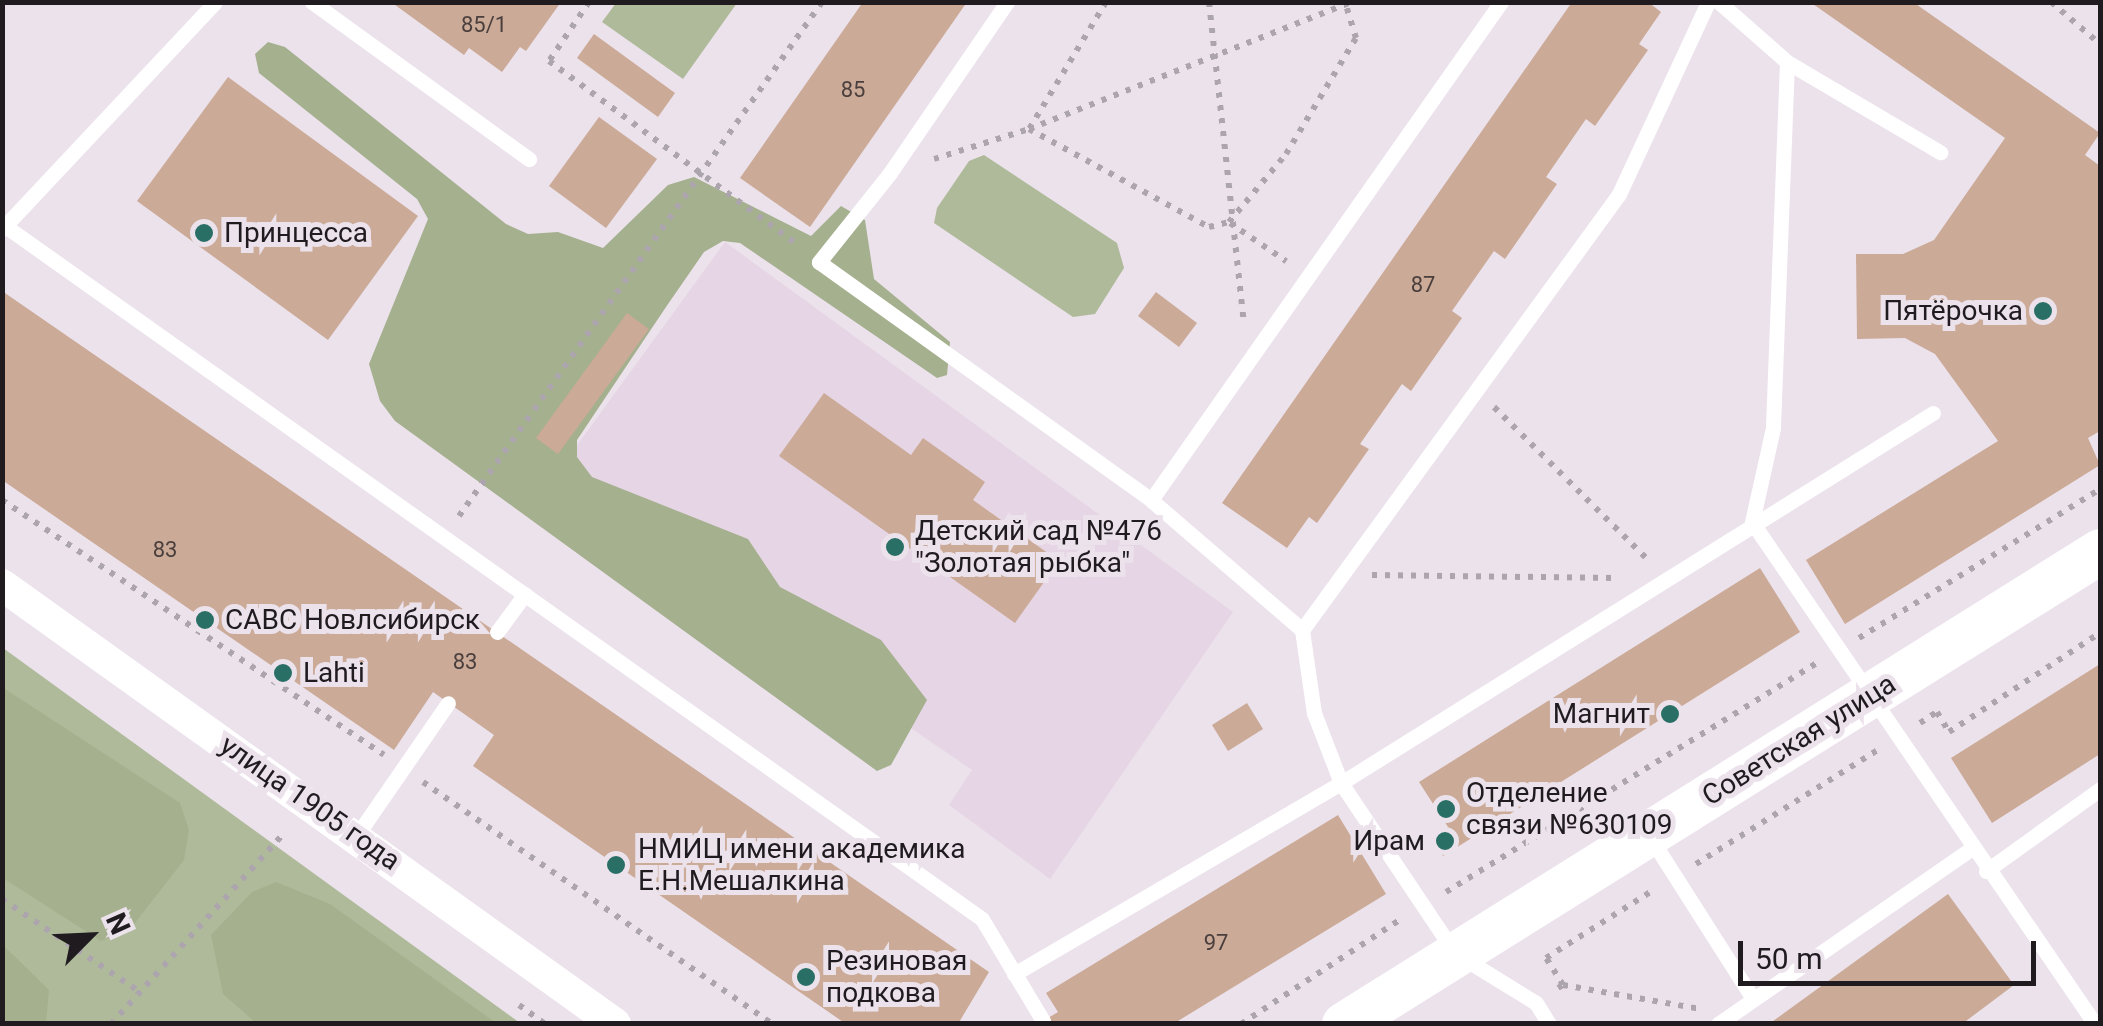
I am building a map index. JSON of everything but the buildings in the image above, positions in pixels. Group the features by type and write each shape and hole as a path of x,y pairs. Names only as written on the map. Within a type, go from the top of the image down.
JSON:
{"street":[{"name":"Советская улица","path":"1344,1024 2100,551"},
{"name":"улица 1905 года","path":"2,585 358,835 615,1024"}],"lane":[{"path":"312,2 529,159"},
{"path":"1007,2 890,173 818,262 1151,500 1302,630 1314,713 1341,782 1455,953 1536,1003 1549,1024"},
{"path":"1151,500 1312,278 1501,2"},
{"path":"1302,630 1619,194 1708,2"},
{"path":"1719,2 1787,62 1940,152"},
{"path":"209,4 54,170 6,229 446,534 982,919 1042,1021"},
{"path":"1787,62 1773,428 1752,522 1872,694 1986,871 2095,1024"},
{"path":"1014,974 1341,782 1752,522 1934,413"},
{"path":"497,632 525,594"},
{"path":"358,835 448,703"},
{"path":"1986,871 2100,789"},
{"path":"1648,834 1752,997"},
{"path":"1725,1019 1971,849"}],"path":[{"path":"589,2 549,61 705,172 818,262"},
{"path":"446,534 822,2"},
{"path":"1029,128 1106,2"},
{"path":"1209,2 1211,60 1229,222 1249,360"},
{"path":"2051,2 2100,44"},
{"path":"890,173 1029,128 1211,60 1348,3 1356,38 1286,154 1229,222 1209,227 1176,214 1029,128"},
{"path":"1229,222 1312,278"},
{"path":"1476,389 1666,579"},
{"path":"1241,1024 1421,907 2100,489"},
{"path":"1341,574 1666,579"},
{"path":"1725,1019 1564,985 1546,958 1936,712 1949,732 2100,633"},
{"path":"111,1024 284,833"},
{"path":"2,900 140,992"},
{"path":"1536,1003 1564,985"}],"shaded area":[{"name":"Детский сад №476 \"Золотая рыбка\"","path":"725,242 1233,612 1050,879 949,805 972,770 551,481"}],"green space":[{"path":"616,2 737,3 683,79 602,22"},
{"path":"268,42 285,47 506,224 528,234 558,232 603,248 668,185 694,177 811,236 841,206 865,220 874,279 950,342 947,375 937,378 740,243 723,241 704,252 666,307 577,440 577,457 592,477 748,539 780,587 881,640 927,700 891,765 877,771 395,421 380,401 369,364 428,219 417,199 259,73 255,54"},
{"path":"984,155 1117,243 1124,268 1095,314 1073,317 934,223 937,208 969,161"},
{"path":"3,648 520,1023 3,1023"},
{"path":"2,687 180,803 189,830 184,860 131,928 101,941 3,878"},
{"path":"276,882 330,904 496,1023 256,1023 223,994 211,935 252,892"},
{"path":"3,945 49,990 46,1023 3,1023"}],"place":[{"name":"Принцесса","path":"204,233"},
{"name":"Пятёрочка","path":"2043,311"},
{"name":"Детский сад №476 \"Золотая рыбка\"","path":"895,547"},
{"name":"САВС Новлсибирск","path":"205,620"},
{"name":"Lahti","path":"283,673"},
{"name":"Магнит","path":"1670,714"},
{"name":"Отделение связи №630109","path":"1446,809"},
{"name":"Ирам","path":"1445,841"},
{"name":"НМИЦ имени академика Е.Н.Мешалкина","path":"616,865"},
{"name":"Резиновая подкова","path":"806,977"}]}
